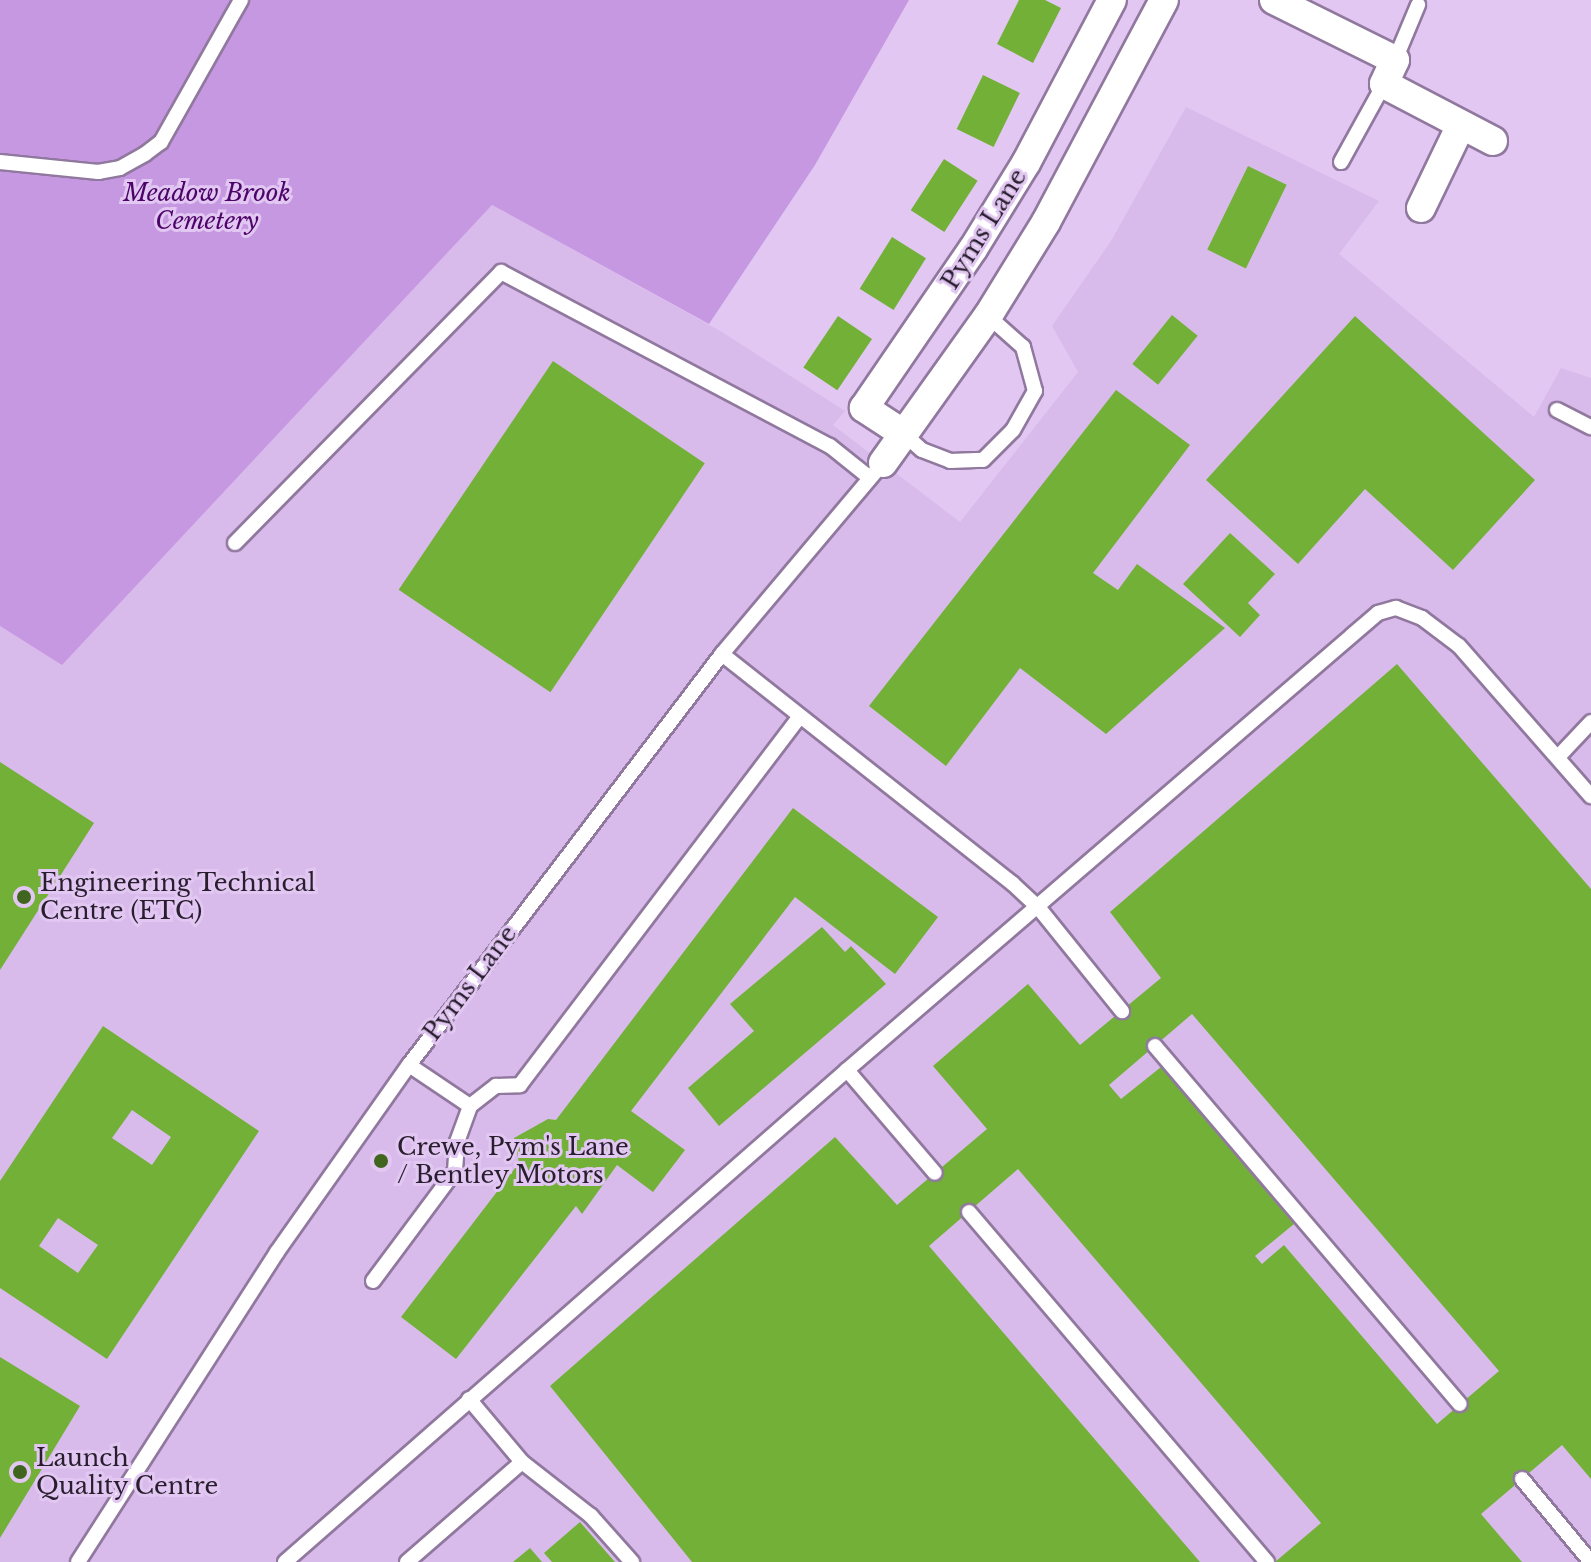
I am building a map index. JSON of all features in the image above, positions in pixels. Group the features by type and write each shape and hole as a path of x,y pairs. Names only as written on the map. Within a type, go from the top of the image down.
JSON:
{"street":[{"name":"Pyms Lane","path":"904,434 864,408 981,237 1026,163 1112,0"},
{"name":"Pyms Lane","path":"877,470 988,316 1046,222 1164,0"},
{"path":"1274,0 1389,72 1461,125 1493,141"},
{"path":"1421,208 1461,125"}],"lane":[{"path":"0,162 98,172 120,168 145,154 161,142 241,0"},
{"path":"1341,162 1389,72 1418,5"},
{"path":"235,543 501,272 877,470"},
{"path":"904,434 922,450 950,461 983,460 1013,430 1035,391 1023,347 988,316"},
{"path":"1557,410 1591,427"},
{"name":"Pyms Lane","path":"78,1562 277,1252 409,1065 722,654 877,470"},
{"path":"285,1562 847,1070 1378,613 1396,608 1422,618 1459,646 1591,796"},
{"path":"722,654 983,859 1038,907 1122,1011"},
{"path":"373,1281 455,1171 457,1142 470,1106 496,1086 520,1085 799,717"},
{"path":"1558,757 1591,722"},
{"path":"1155,1046 1460,1404"},
{"path":"409,1065 470,1106"},
{"path":"847,1070 935,1173"},
{"path":"969,1212 1267,1562"},
{"path":"469,1399 522,1462 591,1516 632,1562"},
{"path":"407,1562 522,1462"},
{"path":"1522,1479 1591,1562"}],"shaded area":[{"path":"1186,107 1379,201 1339,254 1534,417 1561,368 1591,378 1591,1562 0,1562 0,626 62,664 492,205 722,332 845,411 833,425 960,522 1078,372 1052,326 1111,241"}],"green space":[{"name":"Meadow Brook Cemetery","path":"0,0 909,0 815,165 709,324 492,205 62,665 0,626"}],"building":[{"path":"1019,0 1045,0 1061,8 1033,63 997,44"},
{"path":"983,75 1020,93 994,147 957,129"},
{"path":"944,159 978,181 944,232 911,210"},
{"path":"1248,166 1287,185 1246,268 1207,250"},
{"path":"892,237 926,258 894,310 860,289"},
{"path":"1172,315 1198,336 1158,385 1132,364"},
{"path":"838,316 872,339 837,390 803,367"},
{"path":"1355,316 1535,480 1453,570 1365,489 1298,564 1206,480"},
{"path":"553,361 705,463 550,692 399,590"},
{"path":"1116,390 1190,445 1093,573 1118,590 1137,564 1225,628 1106,734 1020,668 946,766 869,706"},
{"path":"1230,533 1275,574 1248,603 1260,615 1240,637 1183,584"},
{"path":"1397,664 1591,889 1591,1479 1562,1445 1481,1514 1522,1562 1275,1562 1321,1523 1018,1169 929,1246 1200,1562 692,1562 550,1386 835,1137 897,1205 987,1129 933,1066 1028,984 1080,1045 1161,978 1110,912","holes":["1192,1014 1499,1371 1437,1424 1284,1245 1262,1264 1255,1256 1294,1224 1161,1067 1121,1099 1109,1085"]},
{"name":"Engineering Technical Centre (ETC)","path":"0,762 94,823 0,970"},
{"path":"793,808 938,917 895,974 795,897 631,1111 685,1150 653,1192 617,1165 582,1214 576,1206 456,1359 401,1317 519,1163 514,1138 548,1119 556,1120"},
{"path":"822,927 845,952 851,946 886,984 719,1126 688,1088 754,1031 730,1004"},
{"path":"103,1026 259,1131 107,1359 0,1288 0,1181","holes":["132,1110 171,1137 152,1165 112,1138","58,1218 98,1245 78,1273 39,1246"]},
{"name":"Launch Quality Centre","path":"0,1357 80,1406 0,1538"},
{"path":"580,1522 615,1562 552,1562 544,1553"},
{"path":"530,1548 542,1562 513,1562"}],"place":[{"name":"Engineering Technical Centre (ETC)","path":"24,897"},
{"name":"Crewe, Pym's Lane / Bentley Motors","path":"381,1161"},
{"name":"Launch Quality Centre","path":"20,1472"}]}
